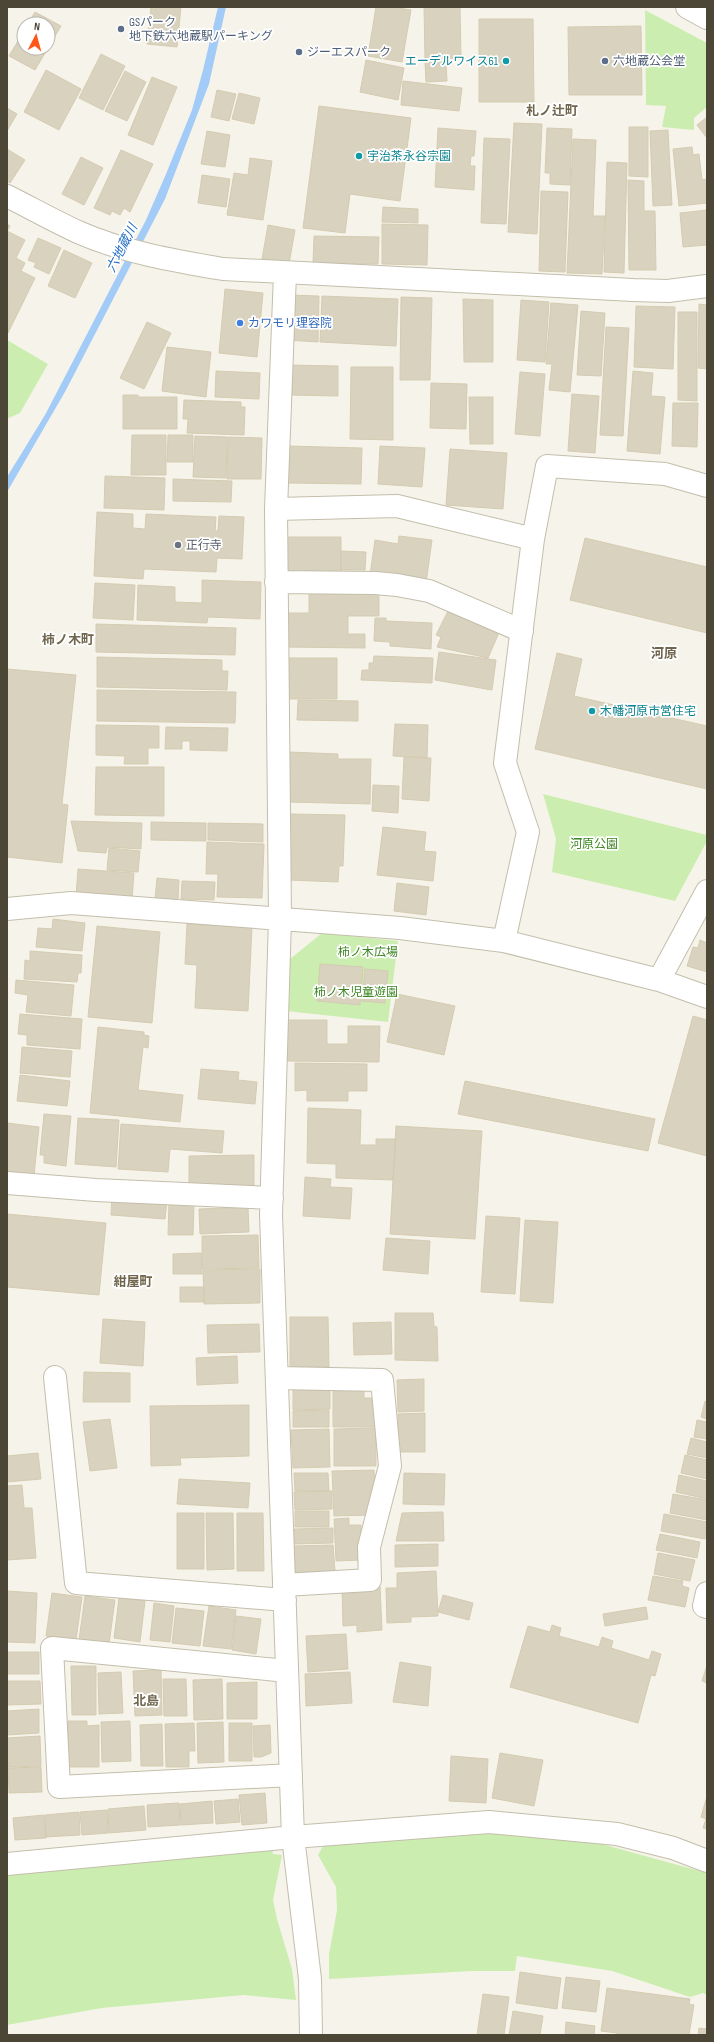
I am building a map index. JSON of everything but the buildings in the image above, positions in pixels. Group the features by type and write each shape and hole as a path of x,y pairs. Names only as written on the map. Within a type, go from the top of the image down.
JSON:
{"street":[{"path":"687,7 707,18"},
{"path":"7,196 79,232 114,245 172,261 223,269 633,290 668,291 707,286"},
{"path":"286,273 276,509 280,919 272,1198 293,1837 310,1980 311,2035"},
{"path":"504,941 528,832 505,763 533,539 547,466 665,474 707,486"},
{"path":"276,509 397,506 533,539"},
{"path":"276,582 397,585 429,591 522,631"},
{"path":"659,980 707,891"},
{"path":"7,908 71,903 400,928 504,941 659,980 707,997"},
{"path":"7,1183 96,1190 272,1198"},
{"path":"55,1377 76,1583 285,1592 370,1580 370,1547 390,1466 382,1380 277,1378"},
{"path":"707,1593 704,1606 707,1607"},
{"path":"287,1671 52,1648 58,1787 291,1775"},
{"path":"7,1864 293,1837 488,1822 617,1834 673,1848 707,1861"}],"green space":[{"path":"645,10 707,43 707,107 694,118 694,130 662,127 666,106 646,105"},
{"path":"7,340 48,364 20,413 9,418 7,417"},
{"name":"河原公園","path":"543,794 707,835 707,841 675,901 552,872 556,839"},
{"name":"柿ノ木児童遊園","path":"322,933 398,941 388,1022 286,1011 290,959"},
{"path":"517,1833 587,1840 707,1873 707,1995 703,1993 690,1997 612,1971 517,1956 515,1971 472,1971 329,1979 329,1954 337,1910 336,1887 318,1855 323,1846 436,1836"},
{"path":"272,1848 273,1854 282,1855 273,1900 292,1969 296,2000 244,1995 102,2008 7,2025 7,1883 9,1872"}],"water":[{"path":"218,7 226,7 209,84 165,199 66,390 7,492 7,477 45,415 146,220 192,110"}],"place":[{"name":"GSパーク 地下鉄六地蔵駅パーキング","path":"121,29"},
{"name":"ジーエスパーク","path":"299,52"},
{"name":"エーデルワイス61","path":"506,61"},
{"name":"六地蔵公会堂","path":"605,61"},
{"name":"宇治茶永谷宗園","path":"359,156"},
{"name":"カワモリ理容院","path":"240,323"},
{"name":"正行寺","path":"178,545"},
{"name":"木幡河原市営住宅","path":"592,711"}],"district":[{"name":"札ノ辻町","path":"552,111"},
{"name":"柿ノ木町","path":"68,640"},
{"name":"河原","path":"664,654"},
{"name":"紺屋町","path":"133,1282"},
{"name":"北島","path":"146,1701"}],"water label":[{"name":"六地蔵川","path":"122,248"}],"park label":[{"name":"柿ノ木広場","path":"368,952"}]}
